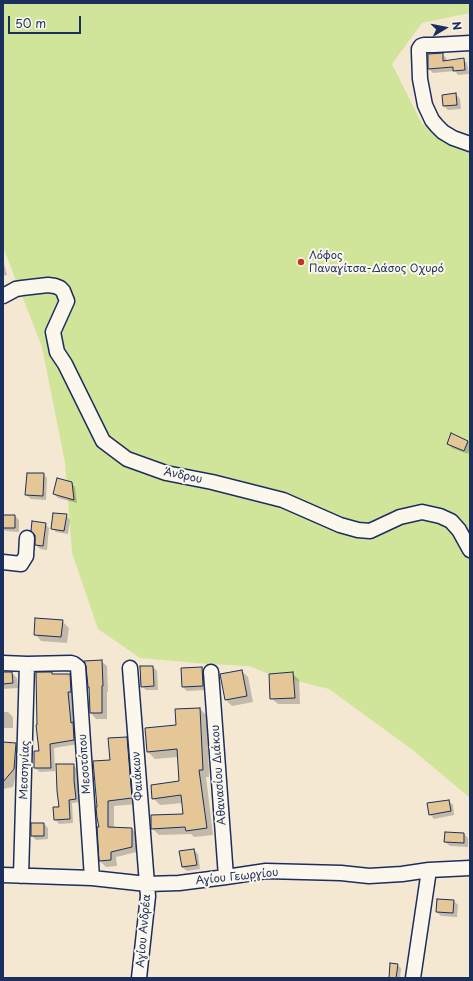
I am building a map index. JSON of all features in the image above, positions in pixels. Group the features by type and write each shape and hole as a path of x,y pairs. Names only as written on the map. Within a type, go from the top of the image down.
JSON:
{"street":[{"path":"470,44 424,45 419,49 420,79 425,105 432,120 443,132 453,138 470,144"},
{"name":"Άνδρου","path":"3,296 16,289 48,285 60,288 63,291 67,301 53,332 57,352 65,364 103,440 127,459 166,473 212,482 283,500 340,525 358,530 370,531 400,517 422,512 440,516 451,521 459,530 470,550"},
{"path":"3,562 21,564 26,556 27,538"},
{"path":"3,663 27,664"},
{"name":"Μεσοτόπου","path":"27,664 74,664 78,670 92,878"},
{"name":"Μεσσηνίας","path":"21,876 27,664"},
{"name":"Φαιάκων","path":"130,668 147,884"},
{"name":"Αθανασίου Διάκου","path":"212,672 226,877"},
{"name":"Αγίου Γεωργίου","path":"3,876 92,878 147,884 179,883 266,871 341,873 369,876 402,874 429,870 470,868"},
{"path":"413,978 429,870"},
{"name":"Αγίου Ανδρέα","path":"139,978 148,896 147,884"}],"green space":[{"path":"3,3 470,3 470,13 422,23 392,64 422,124 470,149 470,798 414,751 329,689 269,674 249,666 140,658 98,629 72,553 65,463 42,347 3,247"}],"building":[{"path":"443,53 443,61 464,58 465,70 453,71 453,67 428,69 428,54"},
{"path":"456,93 457,105 443,106 442,95"},
{"path":"451,433 468,441 464,451 447,444"},
{"path":"27,473 44,473 43,496 25,495"},
{"path":"57,478 72,482 74,500 53,494"},
{"path":"53,513 67,514 64,531 51,529"},
{"path":"3,515 15,515 15,528 3,528"},
{"path":"32,521 46,523 43,546 35,545 35,535 31,531"},
{"path":"35,618 63,620 61,637 34,635"},
{"path":"102,660 102,713 90,713 89,687 84,661"},
{"path":"140,666 153,666 154,686 141,687"},
{"path":"202,667 203,686 182,687 181,668"},
{"path":"242,670 247,696 225,700 220,674"},
{"path":"3,672 12,672 13,683 3,684"},
{"path":"36,672 70,674 71,692 68,692 71,723 73,722 74,740 50,744 51,768 34,768 34,751 39,751 36,725"},
{"path":"293,672 295,698 270,699 269,674"},
{"path":"200,708 203,770 199,770 207,828 186,831 185,827 151,829 151,815 183,814 181,795 152,799 151,785 179,781 177,749 147,752 145,728 176,725 175,709"},
{"path":"127,737 132,798 108,801 108,827 132,828 132,847 111,852 111,860 99,861 97,827 99,827 93,761 110,760 108,738"},
{"path":"3,742 16,743 14,769 3,782"},
{"path":"56,764 74,764 76,799 69,800 70,819 54,820 53,807 59,807"},
{"path":"449,800 451,811 429,815 427,803"},
{"path":"31,823 44,823 44,836 31,836"},
{"path":"445,832 464,833 464,843 444,842"},
{"path":"194,849 197,865 182,867 179,851"},
{"path":"437,899 454,900 453,913 436,912"},
{"path":"390,963 398,964 396,978 389,978"}],"place":[{"name":"Λόφος Παναγίτσα-Δάσος Οχυρό","path":"301,262"}]}
